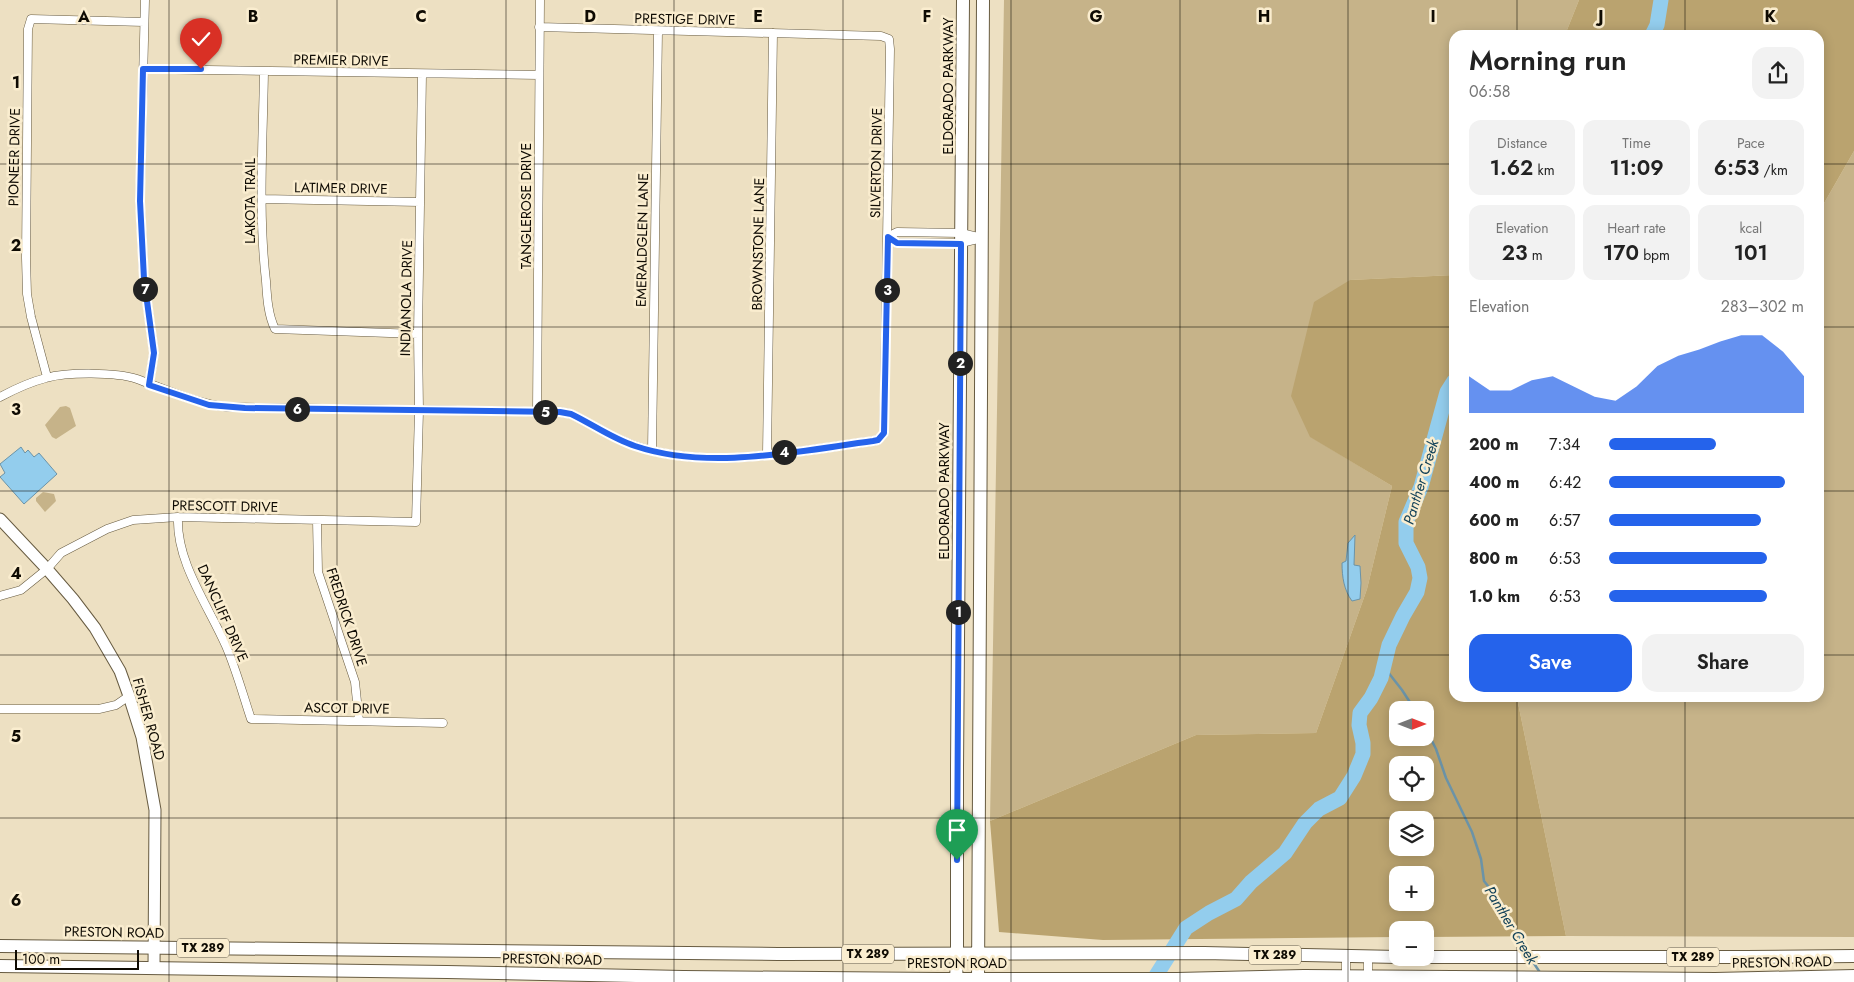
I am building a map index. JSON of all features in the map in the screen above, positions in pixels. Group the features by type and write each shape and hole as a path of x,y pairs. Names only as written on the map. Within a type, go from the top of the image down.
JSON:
{"main road":[{"name":"ELDORADO PARKWAY","path":"956,980 963,0"},
{"path":"978,980 983,0"},
{"path":"958,594 980,593"},
{"path":"957,767 980,767"},
{"name":"PRESTON ROAD","path":"0,946 448,952 1204,953 1389,957"},
{"path":"447,972 448,952"},
{"path":"683,953 683,977"},
{"path":"1818,956 1818,977"},
{"name":"PRESTON ROAD","path":"1434,957 1854,956"},
{"name":"PRESTON ROAD","path":"0,966 956,980 1368,980 1854,976"}],"street":[{"path":"145,0 140,201 144,279 154,353 149,385"},
{"name":"TANGLEROSE DRIVE","path":"536,412 540,0"},
{"name":"PIONEER DRIVE","path":"47,377 27,294 28,29 31,19 144,22"},
{"name":"PRESTIGE DRIVE","path":"539,27 881,36 889,39"},
{"name":"EMERALDGLEN LANE","path":"652,450 658,31"},
{"name":"BROWNSTONE LANE","path":"767,454 774,33"},
{"name":"SILVERTON DRIVE","path":"767,454 873,441 882,437 884,433 888,237 889,39"},
{"name":"PREMIER DRIVE","path":"143,69 539,75"},
{"name":"LAKOTA TRAIL","path":"264,71 262,248 267,295 275,329 418,334"},
{"name":"INDIANOLA DRIVE","path":"416,522 419,411 418,334 422,74"},
{"name":"LATIMER DRIVE","path":"262,199 420,202"},
{"path":"888,237 897,232 982,238"},
{"path":"0,397 47,377 90,374 136,379 209,405 227,407 560,412 571,414 629,444 652,450 692,458 713,459 767,454"},
{"name":"PRESCOTT DRIVE","path":"0,596 21,590 47,569 62,553 107,529 133,520 178,516 416,522"},
{"name":"DANCLIFF DRIVE","path":"178,516 177,528 182,551 226,647 251,719"},
{"name":"FISHER ROAD","path":"0,519 73,599 108,648 120,671 129,696 142,737 155,810 154,968"},
{"name":"FREDRICK DRIVE","path":"317,520 318,572 354,682 359,721"},
{"path":"0,709 99,709 116,704 129,696"},
{"name":"ASCOT DRIVE","path":"251,719 443,723"},
{"path":"1346,956 1346,980"},
{"path":"1368,956 1368,980"}],"shaded area":[{"path":"1004,0 1579,0 1567,30 1449,30 1449,275 1350,280 1311,437 1392,486 1367,589 1316,733 1196,735 990,821"},
{"path":"1579,0 1854,0 1854,151 1824,203 1824,30 1567,30"},
{"path":"1854,151 1854,937 1566,936 1518,702 1824,702 1824,203"},
{"path":"1449,275 1449,702 1518,702 1566,936 1434,937 1434,921 1389,921 1389,937 1103,940 999,932 990,821 1196,735 1316,733 1367,589 1392,486 1310,437 1291,396 1314,302 1350,280"},
{"path":"66,406 70,408 76,426 56,439 52,437 45,425 60,407"},
{"path":"43,492 54,494 56,501 45,512 36,501 36,498"}],"water":[{"path":"21,447 25,453 28,450 34,457 39,453 57,474 24,504 0,477 5,473 0,464"},
{"path":"1355,535 1354,565 1360,566 1361,583 1360,599 1352,601 1344,583 1342,563 1346,561 1348,543"}],"waterway":[{"name":"Panther Creek","path":"1654,30 1661,0"},
{"name":"Panther Creek","path":"1152,982 1186,928 1236,899 1251,882 1285,853 1305,823 1319,809 1340,798 1354,776 1363,754 1363,743 1359,725 1360,713 1371,698 1381,678 1389,645 1417,592 1420,578 1418,567 1406,543 1406,522 1421,487 1449,389"},
{"name":"Panther Creek","path":"1384,667 1409,701"},
{"name":"Panther Creek","path":"1434,745 1446,778 1472,832 1481,859 1484,881 1503,905 1528,953"},
{"name":"Panther Creek","path":"1533,962 1541,974"}],"route":[{"path":"201,69 143,69 140,201 144,279 154,353 149,385 209,405 245,408 560,412 571,414 629,444 661,453 692,458 713,459 767,454 878,440 884,433 888,237 897,243 961,244 957,860"}]}
